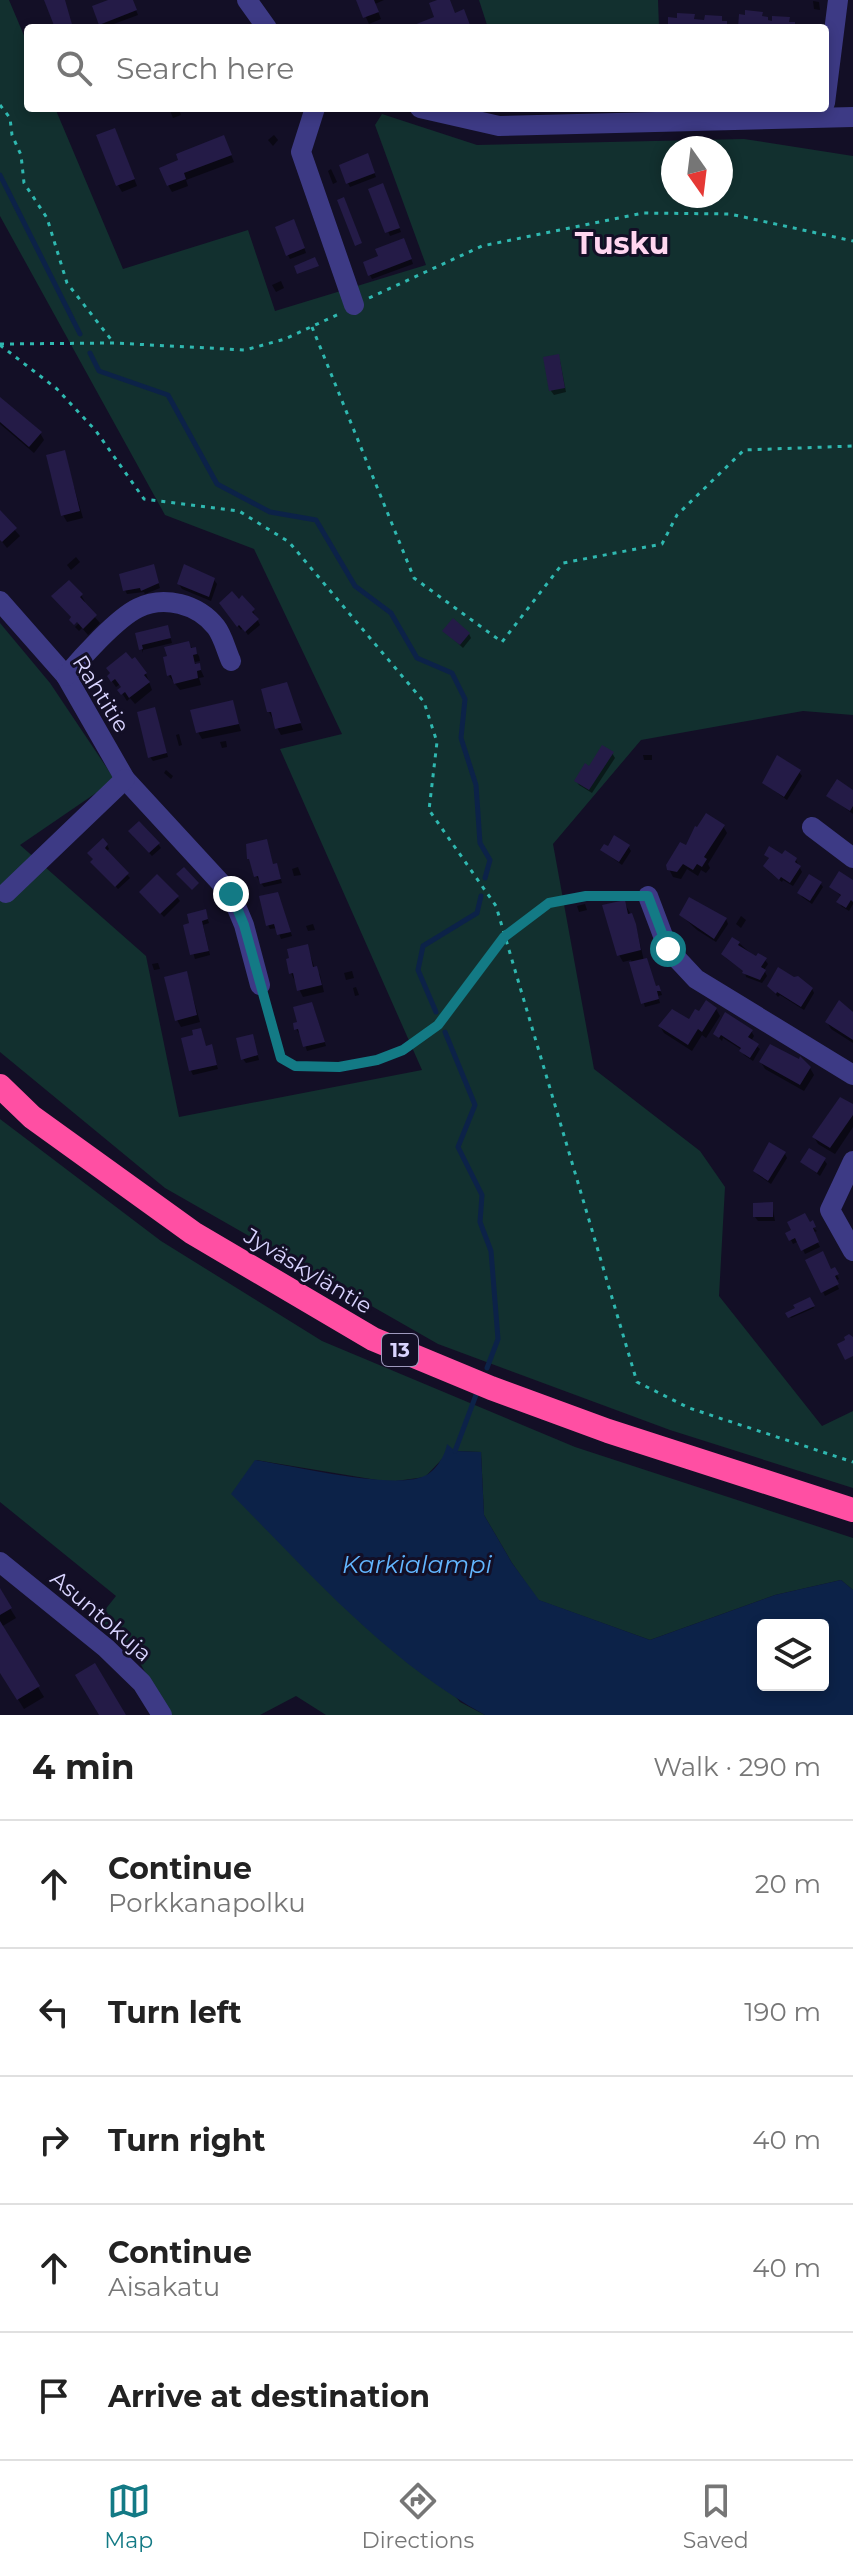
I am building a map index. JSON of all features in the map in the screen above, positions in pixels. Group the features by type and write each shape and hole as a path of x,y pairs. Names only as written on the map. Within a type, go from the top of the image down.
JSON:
{"highway":[{"name":"Jyväskyläntie","path":"0,1086 32,1117 193,1233 373,1339 491,1388 579,1420 853,1510"}],"street":[{"path":"247,0 264,24"},
{"path":"829,71 838,0"},
{"path":"829,111 853,117"},
{"path":"314,112 301,152 354,305"},
{"path":"438,112 499,126 783,112"},
{"name":"Rahtitie","path":"0,601 66,676 125,779 231,894 244,925 260,985"},
{"path":"66,676 138,607 164,602 196,608 217,628 231,661"},
{"path":"6,893 125,779"},
{"path":"812,827 853,858"},
{"path":"648,896 668,949 696,979 853,1075"},
{"path":"853,1161 830,1210 853,1251"},
{"name":"Asuntokuja","path":"0,1562 106,1648 142,1683 162,1715"}],"path":[{"path":"0,105 10,118 12,135 21,155 24,183 47,218 67,283 114,343"},
{"path":"0,344 114,343 245,350 285,339 482,246 643,213 730,214 853,241"},
{"path":"312,327 414,578 502,642 563,563 662,544 677,515 744,450 853,446"},
{"path":"0,344 57,389 96,431 144,499 239,511 289,542 424,702 437,742 429,810 496,906 637,1382 689,1408 853,1462"},
{"path":"260,985 281,1058 295,1066 339,1067 377,1060 403,1050 438,1025 504,937 549,903 586,896 648,896"}],"green space":[{"path":"0,0 9,0 24,36 24,112 57,112 123,269 248,230 275,311 426,265 375,125 382,114 477,145 661,141 661,208 733,208 733,139 853,156 853,715 803,711 641,740 553,844 594,1069 700,1151 725,1187 719,1296 822,1426 853,1411 853,1488 670,1430 438,1344 165,1188 0,1052 0,623 50,683 115,780 20,845 146,956 179,1117 422,1070 280,749 342,734 254,549 165,515 0,216"},
{"path":"479,0 658,0 659,24 487,24"},
{"path":"0,1119 161,1241 322,1341 575,1447 853,1538 853,1590 841,1580 775,1595 650,1640 538,1600 484,1515 481,1452 455,1451 445,1456 425,1477 389,1482 256,1460 460,1702 485,1715 326,1715 296,1696 260,1715 169,1715 135,1654 96,1621 116,1596 0,1502"}],"water":[{"name":"Karkialampi","path":"447,1444 455,1451 481,1452 484,1515 512,1563 539,1600 650,1640 775,1595 841,1580 853,1590 853,1715 485,1715 414,1669 382,1642 320,1585 231,1494 255,1460 388,1480 422,1477 439,1464"}],"building":[{"path":"44,0 65,0 72,24 53,24"},
{"path":"108,0 133,0 137,10 99,24 92,6"},
{"path":"356,0 374,0 379,12 363,18"},
{"path":"450,0 455,13 464,9 470,24 416,24 434,17 429,3"},
{"path":"745,10 763,12 762,16 768,17 768,20 772,21 772,16 790,17 789,22 795,24 738,24 739,14 745,15"},
{"path":"677,13 695,14 694,19 704,20 705,15 722,16 722,21 727,21 727,24 668,24 668,17 677,18"},
{"path":"115,128 135,179 116,186 96,135"},
{"path":"224,135 232,155 184,173 186,179 167,186 159,168 178,160 176,154"},
{"path":"368,153 375,173 346,184 339,165"},
{"path":"383,183 400,228 385,233 368,189"},
{"path":"344,197 362,243 355,246 337,200"},
{"path":"294,219 305,248 286,256 275,227"},
{"path":"404,238 412,259 368,276 363,262 378,256 375,249"},
{"path":"315,257 319,266 297,274 294,266"},
{"path":"559,354 565,388 549,391 543,357"},
{"path":"0,397 42,432 29,447 0,422"},
{"path":"65,450 80,511 61,516 46,455"},
{"path":"0,510 17,528 2,542 0,540"},
{"path":"154,564 159,583 141,591 140,588 123,591 119,574"},
{"path":"184,564 215,578 209,597 177,584"},
{"path":"69,580 97,615 83,629 77,622 74,625 69,620 71,617 51,596"},
{"path":"232,591 239,599 242,595 255,609 252,612 259,619 245,632 239,625 237,627 219,603"},
{"path":"453,618 470,633 460,645 442,631"},
{"path":"168,625 171,638 142,645 143,649 139,650 135,633"},
{"path":"189,641 191,648 196,647 197,654 193,655 195,664 200,663 201,670 197,671 198,678 174,684 171,675 167,676 164,647"},
{"path":"126,652 132,659 135,657 150,682 129,698 125,692 121,695 117,690 121,687 115,679 111,682 106,668"},
{"path":"287,682 301,723 275,729 261,689"},
{"path":"233,700 239,724 196,733 190,710"},
{"path":"155,707 167,753 148,758 137,712"},
{"path":"602,745 614,752 589,790 574,781 585,763 589,766"},
{"path":"777,755 801,770 784,797 762,783"},
{"path":"837,779 853,790 850,811 826,796"},
{"path":"706,813 725,825 704,857 707,859 702,867 697,864 693,870 683,864 677,872 667,870 666,865 680,842 686,845 695,826"},
{"path":"139,821 160,843 149,853 128,831"},
{"path":"614,835 630,845 619,862 600,850 604,844 608,846"},
{"path":"103,838 108,844 105,848 129,873 115,887 90,862 93,859 87,853"},
{"path":"267,839 273,864 277,863 281,879 260,884 247,859 246,844"},
{"path":"769,846 782,854 785,850 797,858 795,862 801,866 790,883 781,877 779,880 763,866 769,858 764,855"},
{"path":"184,867 199,883 192,890 176,874"},
{"path":"839,871 853,880 853,902 851,900 846,908 836,902 841,895 829,887"},
{"path":"157,874 179,896 160,914 139,892"},
{"path":"809,874 822,882 810,901 797,893"},
{"path":"278,892 291,932 277,935 274,924 266,926 259,896"},
{"path":"689,897 727,918 714,939 679,915"},
{"path":"625,900 628,914 632,913 636,924 641,950 617,956 602,905"},
{"path":"206,909 208,919 202,921 209,951 190,955 183,925 189,923 187,914"},
{"path":"732,937 740,942 738,945 756,956 758,953 767,958 761,967 766,970 760,980 742,973 721,954"},
{"path":"308,944 313,967 317,966 322,985 297,991 293,973 289,974 287,949"},
{"path":"647,958 656,986 659,985 661,991 657,991 659,999 641,1004 629,962"},
{"path":"778,967 794,977 798,976 813,988 801,1007 767,986"},
{"path":"187,971 197,1015 175,1021 164,977"},
{"path":"706,1000 717,1008 702,1032 698,1029 688,1045 658,1026 672,1009 689,1019"},
{"path":"839,1000 853,1012 853,1040 825,1022"},
{"path":"312,1002 325,1042 303,1047 298,1029 294,1030 293,1023 297,1022 293,1007"},
{"path":"725,1012 753,1030 748,1037 759,1044 750,1058 721,1035 719,1038 713,1034"},
{"path":"201,1028 206,1046 212,1044 217,1065 189,1071 181,1038 193,1035 192,1030"},
{"path":"253,1034 258,1055 241,1060 236,1038"},
{"path":"770,1044 799,1059 800,1056 811,1067 800,1085 759,1062"},
{"path":"840,1097 853,1104 853,1115 830,1148 812,1137"},
{"path":"769,1142 786,1152 768,1181 753,1171"},
{"path":"809,1148 826,1158 817,1173 800,1162"},
{"path":"773,1202 773,1217 753,1217 753,1203"},
{"path":"805,1213 810,1222 813,1220 819,1242 801,1251 795,1238 789,1241 785,1233 791,1230 787,1222"},
{"path":"823,1251 831,1269 835,1267 839,1274 835,1276 839,1284 821,1293 805,1260"},
{"path":"810,1297 815,1306 788,1318 785,1313 795,1308 793,1305"},
{"path":"849,1334 853,1337 853,1356 845,1360 837,1344"},
{"path":"0,1588 12,1608 0,1615"},
{"path":"0,1621 40,1686 17,1700 0,1673"},
{"path":"95,1663 126,1715 99,1715 75,1675"}],"waterway":[{"path":"0,175 80,334"},
{"path":"90,353 99,371 168,395 217,484 270,512 316,520 355,586 391,613 417,658 452,673 465,699 461,738 476,785 480,843 490,860 485,878"},
{"path":"436,1012 418,970 423,946 477,913 481,896"},
{"path":"445,1032 475,1105 458,1147 482,1195 480,1222 491,1251 498,1339 487,1368"},
{"path":"455,1451 476,1395"}],"district":[{"name":"Tusku","path":"622,243"}],"route":[{"path":"231,894 244,925 281,1058 295,1066 339,1067 377,1060 403,1050 438,1025 504,937 549,903 586,896 648,896 668,949"}]}
